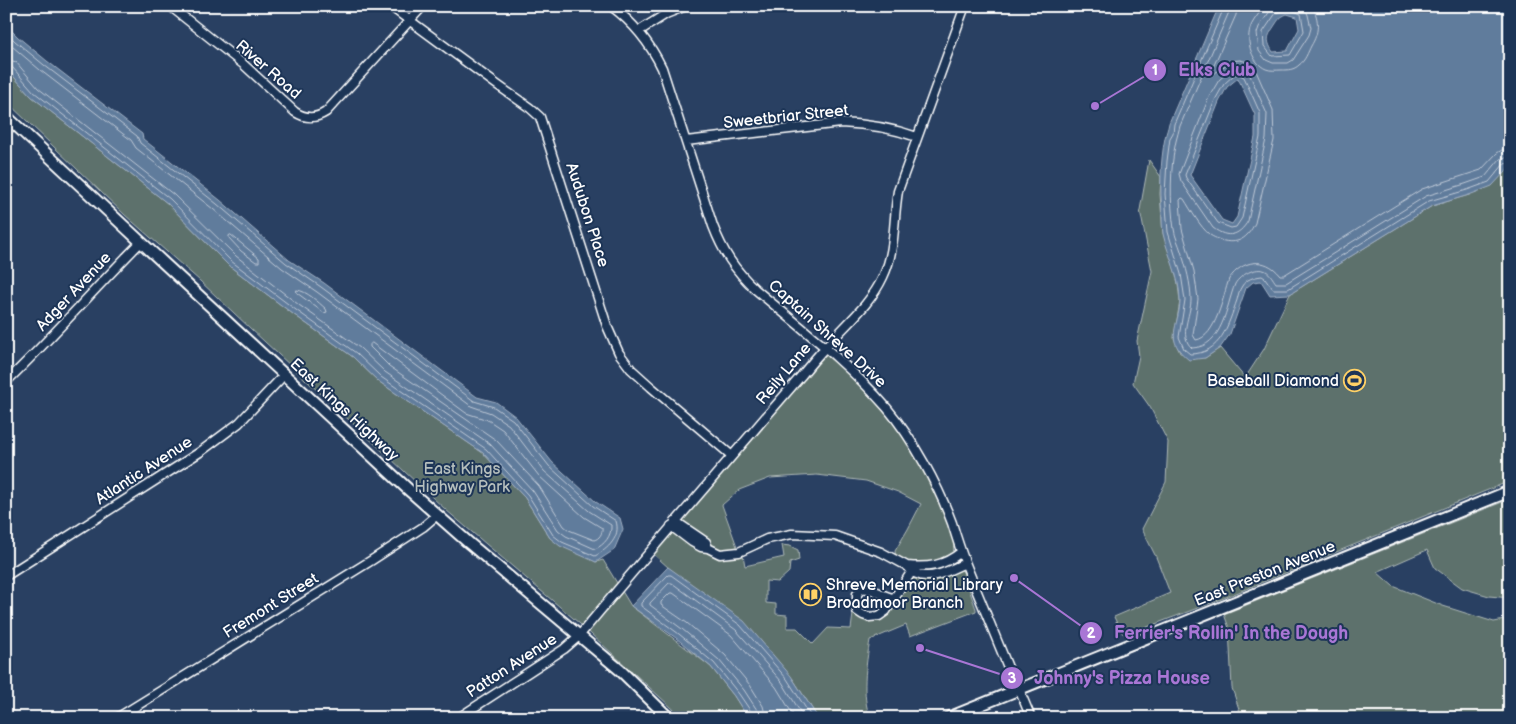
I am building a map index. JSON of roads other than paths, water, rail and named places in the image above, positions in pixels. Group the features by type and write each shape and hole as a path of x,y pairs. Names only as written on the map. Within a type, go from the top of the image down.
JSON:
{"main road":[{"name":"East Kings Highway","path":"8,119 437,514 637,686 668,718"},
{"name":"East Preston Avenue","path":"948,718 1510,491"}],"street":[{"name":"River Road","path":"170,6 243,64 295,112 310,118 326,112 424,6"},
{"name":"Audubon Place","path":"390,6 540,116 607,326 619,353 631,369 651,388 732,456"},
{"name":"Captain Shreve Drive","path":"611,6 624,15 639,31 652,49 662,68 713,226 730,262 755,288 854,373 888,409 911,441 927,468 942,499 965,564 1031,718"},
{"path":"639,31 666,14 686,6"},
{"name":"Reily Lane","path":"580,636 673,523 825,348 865,306 883,277 891,252 894,211 898,191 965,6"},
{"name":"Sweetbriar Street","path":"686,141 841,123 865,124 888,128 917,137"},
{"name":"Adger Avenue","path":"6,382 28,362 110,272 141,242"},
{"name":"Atlantic Avenue","path":"6,576 226,434 239,423 284,374"},
{"name":"Fremont Street","path":"117,718 372,560 423,527 437,514"},
{"path":"673,523 692,542 720,554 739,552 767,539 792,534 835,536 882,552 918,575 936,575 965,564"},
{"path":"909,569 924,568 946,562 961,552"},
{"path":"893,598 886,597 874,589 861,589 857,594 857,611 863,616 879,616 886,611 909,569"},
{"name":"Patton Avenue","path":"458,718 564,649 580,636"}],"water":[{"path":"1219,6 1510,6 1510,163 1506,171 1492,186 1432,206 1290,294 1270,295 1261,281 1253,282 1246,288 1230,334 1220,348 1205,358 1189,360 1176,346 1174,339 1180,301 1176,275 1162,229 1161,166 1163,147 1169,123","holes":["1287,14 1297,17 1299,29 1287,51 1273,52 1268,41 1269,35 1279,20","1238,78 1255,115 1255,137 1237,217 1232,224 1222,220 1190,175 1219,102 1227,87"]},
{"path":"6,25 47,61 142,134 143,139 220,200 289,260 324,283 477,397 496,402 516,417 552,462 596,502 620,518 623,529 614,550 596,562 560,546 550,538 525,498 483,453 378,381 353,357 228,265 167,203 31,96 6,68"},
{"path":"668,567 744,621 791,676 818,718 748,718 734,696 711,667 676,638 631,606"}],"place":[{"name":"Elks Club","path":"1095,106"},
{"name":"Baseball Diamond","path":"1355,381"},
{"name":"Ferrier's Rollin' In the Dough","path":"1014,578"},
{"name":"Shreve Memorial Library Broadmoor Branch","path":"810,594"},
{"name":"Johnny's Pizza House","path":"920,648"}],"park label":[{"name":"East Kings Highway Park","path":"462,478"}]}
